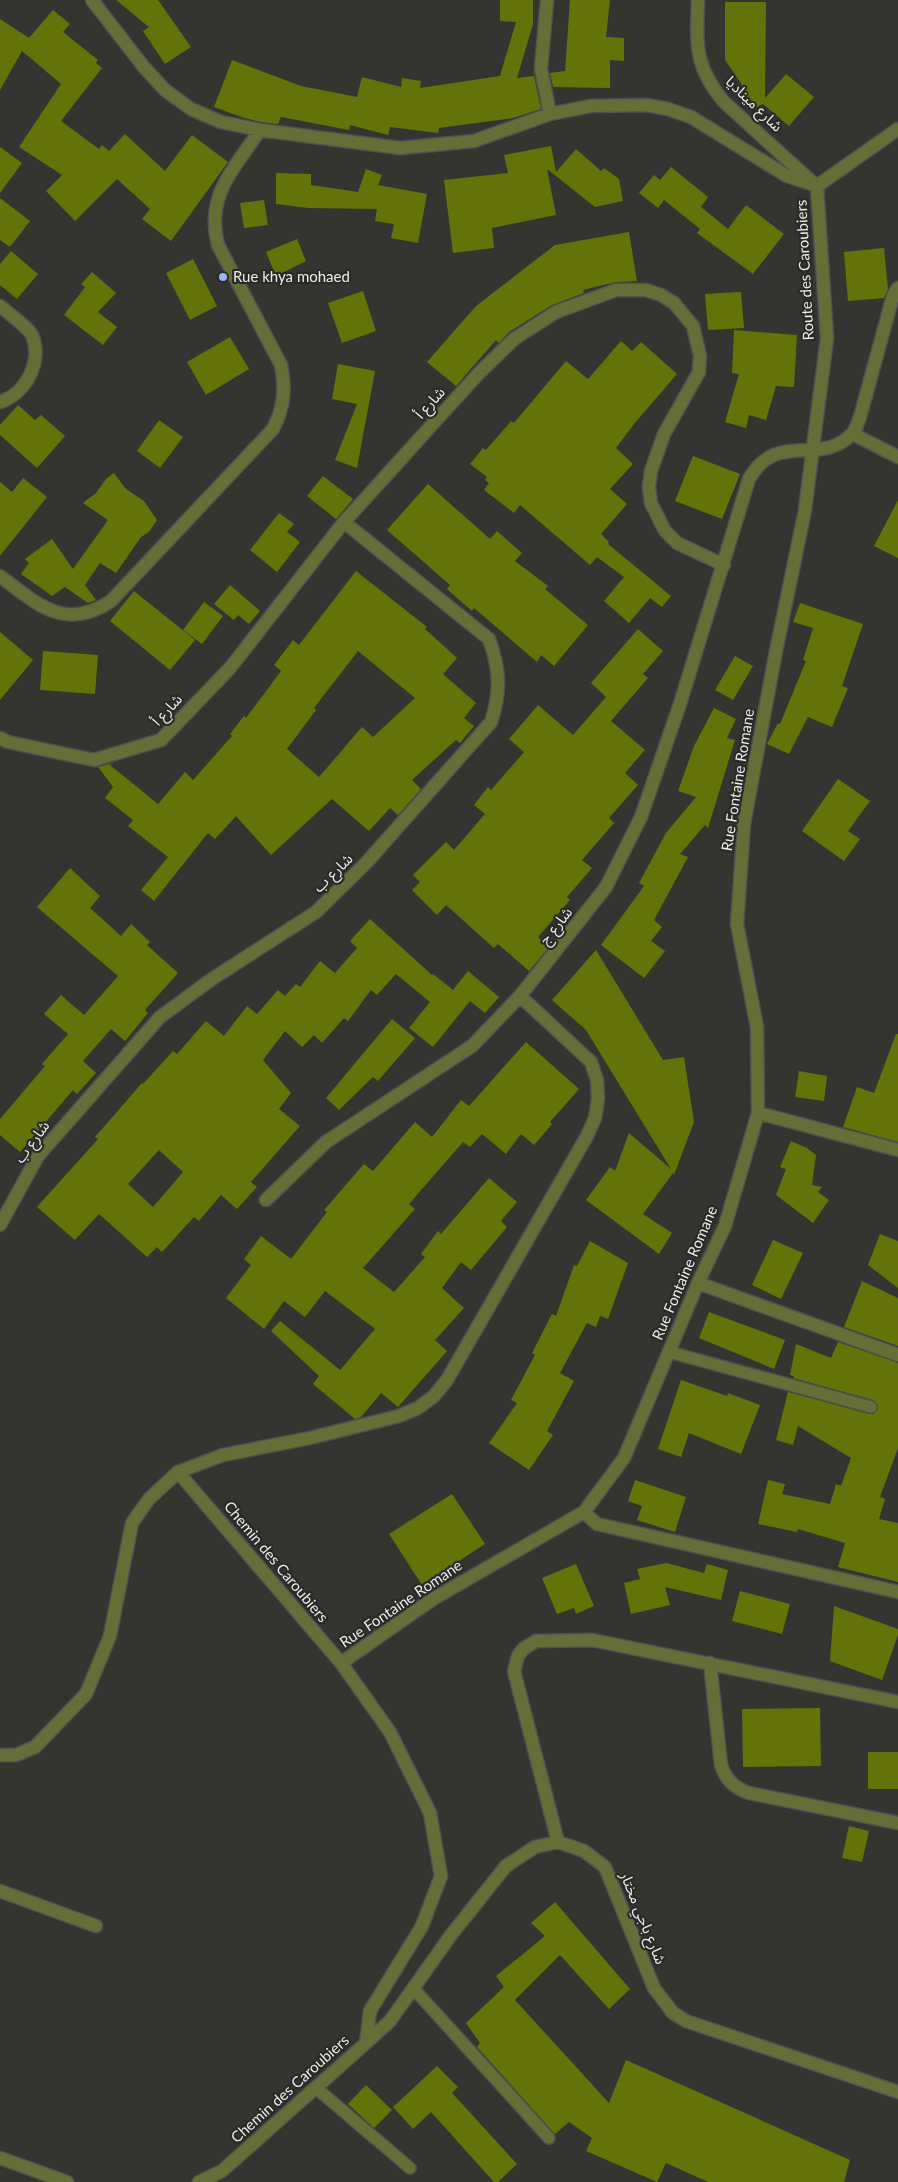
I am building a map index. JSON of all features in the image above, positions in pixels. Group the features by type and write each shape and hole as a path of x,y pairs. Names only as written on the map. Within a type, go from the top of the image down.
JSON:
{"street":[{"path":"92,0 143,66 165,90 191,109 220,122 260,130 400,148 474,141 550,114 622,104 668,109 691,117 787,176 817,186"},
{"path":"547,0 541,70 550,114"},
{"name":"شارع ميناديا","path":"698,0 697,52 711,86 723,100 817,186"},
{"name":"Route des Caroubiers","path":"814,451 827,338 817,186 898,129"},
{"path":"0,576 44,609 58,613 86,614 99,609 116,596 273,429 281,414 284,398 285,381 281,365 218,245 214,227 214,208 221,189 260,130"},
{"path":"814,451 834,445 853,434 860,417 893,296 898,288"},
{"name":"شارع أ","path":"0,738 8,742 94,760 161,740 230,668 344,522 479,373 514,339 556,312 616,290 638,289 661,295 674,303 693,326 700,356 699,372 664,434 651,471 649,487 651,503 665,531 677,543 724,565"},
{"path":"0,306 32,334 35,349 34,365 28,380 18,392 0,402"},
{"path":"853,434 898,457"},
{"name":"شارع ج","path":"266,1200 326,1142 472,1046 520,996 606,887 641,817 724,565 749,479 754,469 772,454 782,450 814,451"},
{"name":"Rue Fontaine Romane","path":"341,1663 433,1599 584,1512 624,1458 698,1283 725,1226 758,1113 757,1028 738,924 744,824 774,656 805,510 814,451"},
{"name":"شارع ب","path":"0,1225 38,1156 160,1017 212,979 316,912 367,862 491,722 498,702 499,680 496,659 489,639 344,522"},
{"path":"0,1756 16,1755 35,1746 86,1694 110,1636 132,1523 149,1500 178,1472 223,1455 310,1438 399,1416 418,1408 434,1396 447,1380 595,1118 598,1099 597,1080 591,1062 520,996"},
{"path":"758,1113 898,1150"},
{"path":"698,1283 898,1355"},
{"name":"Chemin des Caroubiers","path":"178,1472 341,1663 390,1732 430,1813 441,1876 422,1926 370,2011 366,2043 222,2171 199,2182"},
{"path":"584,1512 597,1524 898,1592"},
{"path":"366,2043 390,2020 506,1866 535,1847 558,1842 514,1671 515,1663 523,1649 536,1641 544,1639 592,1640 898,1702"},
{"path":"710,1663 721,1765 724,1773 734,1786 749,1793 898,1823"},
{"name":"شارع باجي مختار","path":"558,1842 584,1851 605,1867 654,1988 673,2013 686,2021 898,2092"},
{"path":"0,1891 96,1926"},
{"path":"0,2158 68,2182"}],"lane":[{"path":"669,1352 871,1407"},
{"path":"413,1988 549,2138"},
{"path":"316,2088 410,2168"}],"building":[{"path":"116,0 158,0 191,47 165,64 143,31 149,27"},
{"path":"500,0 533,0 533,24 517,78 534,76 541,109 513,118 439,128 438,133 390,127 388,135 350,125 349,130 281,117 278,124 261,122 214,107 232,60 301,86 357,97 362,77 401,87 402,78 421,81 420,88 500,76 516,22 500,21"},
{"path":"570,0 610,0 606,37 624,38 624,61 610,60 610,88 553,87 550,73 565,71"},
{"path":"725,2 766,2 765,98 786,74 814,97 789,126 763,104 752,109 741,83 725,60"},
{"path":"53,10 70,24 63,32 98,60 96,63 102,68 61,121 99,149 102,145 109,151 125,134 165,171 192,135 228,162 171,241 142,219 150,209 117,179 75,221 46,191 62,175 19,147 61,84 22,51 0,90 0,19 29,38"},
{"path":"551,146 556,172 576,149 601,171 604,168 619,179 623,201 595,207 547,169 556,215 492,228 494,248 453,253 444,180 508,173 504,155"},
{"path":"0,147 22,163 0,193"},
{"path":"671,167 708,197 701,207 728,229 746,205 784,234 753,274 697,233 700,229 664,200 658,208 639,193 654,175 660,180"},
{"path":"366,169 382,175 378,185 427,194 418,243 391,238 394,224 375,221 377,209 308,208 276,204 276,173 311,174 311,185 358,192"},
{"path":"0,198 30,221 10,247 0,240"},
{"path":"264,200 268,225 244,228 240,203"},
{"path":"629,232 637,281 616,282 583,290 584,293 552,305 509,332 499,343 496,340 456,386 427,362 476,306 555,245"},
{"path":"297,239 306,261 276,276 266,252"},
{"path":"884,248 888,289 884,298 848,301 844,252"},
{"path":"11,251 38,274 17,299 0,285 0,264"},
{"path":"193,259 217,306 190,320 166,273"},
{"path":"92,272 116,293 98,312 117,327 103,345 64,315 85,287 81,284"},
{"path":"363,291 376,331 342,343 328,303"},
{"path":"741,292 744,328 708,330 705,294"},
{"path":"734,330 797,335 794,387 776,386 766,420 749,415 746,428 725,422 739,374 732,373"},
{"path":"230,337 249,369 206,395 187,362"},
{"path":"621,341 632,351 641,342 677,374 616,448 633,464 610,489 627,504 601,534 609,542 608,544 671,596 662,607 650,598 629,623 604,601 624,577 597,557 590,565 520,505 514,513 484,490 489,483 485,480 487,477 470,464 483,448 486,450 511,421 514,423 566,361 588,379"},
{"path":"338,364 375,371 357,468 335,460 357,404 332,399"},
{"path":"18,405 35,420 41,415 65,436 37,468 0,435 0,425"},
{"path":"159,420 183,437 160,468 137,451"},
{"path":"693,456 740,474 722,519 675,501"},
{"path":"114,473 126,489 144,501 157,520 149,532 141,537 116,573 100,563 85,585 96,600 88,603 65,587 52,596 21,574 29,563 25,559 52,539 73,569 108,520 83,503 96,493 106,479"},
{"path":"323,476 353,499 336,519 307,496"},
{"path":"23,478 47,497 0,556 0,482 12,492"},
{"path":"428,484 490,539 497,531 522,553 515,561 548,586 545,589 588,625 554,666 541,655 537,662 474,608 472,611 447,589 450,585 387,530"},
{"path":"898,500 898,558 874,546"},
{"path":"279,513 294,524 287,532 300,542 277,572 250,550"},
{"path":"356,571 427,627 425,629 457,658 443,674 476,703 464,718 474,726 460,743 456,740 412,780 421,789 398,815 390,808 369,831 332,799 271,855 236,816 215,839 208,833 154,901 141,890 168,857 128,826 133,820 105,798 113,787 98,767 114,763 110,765 158,804 185,772 193,780 232,736 230,734 244,716 246,718 281,671 274,665 293,640 299,645","holes":["358,651 415,698 373,737 362,727 319,777 287,749 316,710 314,708"]},
{"path":"230,585 260,611 249,624 238,615 234,620 214,604"},
{"path":"134,591 195,640 170,670 110,621"},
{"path":"204,602 223,616 202,644 183,630"},
{"path":"800,603 863,624 842,686 848,688 832,727 808,717 789,754 767,744 778,723 780,724 806,661 803,660 813,628 793,622"},
{"path":"638,629 663,651 643,674 648,678 611,721 645,750 625,773 638,785 609,818 614,823 582,860 592,868 567,897 570,900 538,937 549,947 529,971 498,944 494,948 446,905 437,915 412,890 420,882 413,875 446,842 454,850 485,814 474,805 488,787 491,790 524,752 509,739 538,705 573,735 606,697 591,683"},
{"path":"0,632 33,660 0,700"},
{"path":"43,651 98,655 95,694 40,690"},
{"path":"735,656 753,666 733,700 715,690"},
{"path":"714,708 736,719 727,738 735,740 708,828 705,825 680,854 688,857 654,920 662,927 651,941 665,951 644,978 601,945 644,886 639,883 666,833 696,797 678,791 694,746"},
{"path":"838,779 870,801 848,831 860,839 844,861 802,831"},
{"path":"70,868 100,896 90,908 121,936 131,924 150,942 147,945 178,973 145,1010 148,1013 125,1041 111,1029 83,1061 96,1073 77,1094 73,1090 20,1152 0,1135 0,1119 45,1066 42,1064 68,1034 44,1014 61,995 84,1015 118,976 37,907"},
{"path":"370,919 432,975 453,990 468,971 499,997 485,1013 470,1001 433,1047 409,1028 430,1002 396,974 377,995 371,990 348,1021 344,1018 322,1043 314,1035 302,1047 285,1031 263,1060 291,1093 279,1109 300,1126 251,1182 257,1187 237,1209 221,1195 199,1221 194,1217 162,1252 157,1247 147,1257 99,1214 75,1240 37,1207 98,1139 95,1137 142,1083 173,1051 177,1054 206,1021 224,1036 247,1006 257,1014 278,990 285,996 296,984 300,987 320,961 335,973 357,948 350,941","holes":["159,1150 183,1172 153,1207 128,1184"]},
{"path":"596,950 663,1060 684,1057 694,1122 674,1175 673,1173 643,1214 672,1233 659,1254 586,1200 610,1167 615,1171 629,1133 671,1169 586,1030 552,1000"},
{"path":"392,1019 415,1038 378,1081 373,1077 339,1110 326,1098"},
{"path":"896,1034 898,1034 898,1142 843,1127 857,1087 874,1093"},
{"path":"526,1042 579,1089 550,1122 552,1124 534,1145 521,1134 506,1154 482,1134 470,1147 463,1142 409,1204 415,1209 363,1268 394,1292 425,1257 421,1254 438,1231 441,1234 489,1178 517,1202 501,1221 507,1227 471,1270 461,1262 442,1288 464,1308 435,1340 447,1351 398,1407 381,1393 361,1417 355,1419 313,1384 319,1376 271,1331 280,1321 340,1370 375,1329 325,1291 305,1317 284,1301 264,1329 226,1298 251,1265 244,1259 261,1236 291,1259 327,1212 324,1210 364,1164 373,1171 415,1122 432,1137 461,1100 469,1106"},
{"path":"799,1071 827,1076 824,1101 795,1097"},
{"path":"791,1141 807,1148 816,1155 812,1185 822,1187 818,1192 829,1200 813,1223 776,1195 786,1169 780,1167"},
{"path":"880,1234 898,1241 898,1288 868,1265"},
{"path":"773,1240 803,1253 781,1299 752,1285"},
{"path":"590,1241 628,1263 608,1319 600,1316 596,1327 587,1323 560,1373 574,1381 547,1431 553,1435 529,1470 489,1443 517,1403 511,1400 535,1355 532,1353 552,1314 556,1316 574,1265 577,1266"},
{"path":"862,1281 898,1298 898,1346 844,1327"},
{"path":"709,1312 785,1340 774,1369 699,1338"},
{"path":"838,1342 898,1363 898,1448 880,1497 885,1499 879,1519 898,1523 898,1582 838,1567 845,1543 798,1529 797,1532 758,1524 768,1480 785,1484 782,1494 830,1504 836,1484 841,1486 851,1458 798,1426 793,1445 776,1440 788,1392 869,1414 873,1414 878,1409 878,1405 873,1400 793,1378 794,1376 790,1375 796,1344 831,1358"},
{"path":"681,1380 727,1396 728,1393 760,1405 741,1454 689,1433 681,1457 658,1449"},
{"path":"635,1480 686,1497 675,1532 637,1520 642,1506 628,1501"},
{"path":"452,1494 485,1544 422,1585 389,1534"},
{"path":"666,1563 704,1573 707,1564 728,1570 721,1600 665,1587 670,1605 631,1614 624,1583 640,1579 637,1569"},
{"path":"576,1564 594,1606 576,1614 574,1608 557,1614 542,1578"},
{"path":"740,1591 790,1604 782,1634 732,1621"},
{"path":"834,1606 898,1629 898,1635 882,1680 830,1661"},
{"path":"820,1708 821,1766 743,1767 742,1709"},
{"path":"868,1752 898,1752 898,1789 868,1789"},
{"path":"849,1826 869,1831 862,1862 842,1858"},
{"path":"555,1902 630,1989 609,2009 560,1955 515,2000 609,2103 626,2060 850,2160 844,2182 708,2182 666,2163 657,2182 586,2151 592,2138 569,2122 555,2134 477,2047 480,2043 466,2023 504,1987 496,1976 545,1936 531,1923"},
{"path":"437,2066 458,2087 452,2093 517,2164 498,2182 494,2182 431,2112 413,2129 393,2107"},
{"path":"366,2085 392,2110 374,2128 348,2104"}],"place":[{"name":"Rue khya mohaed","path":"223,277"}]}
